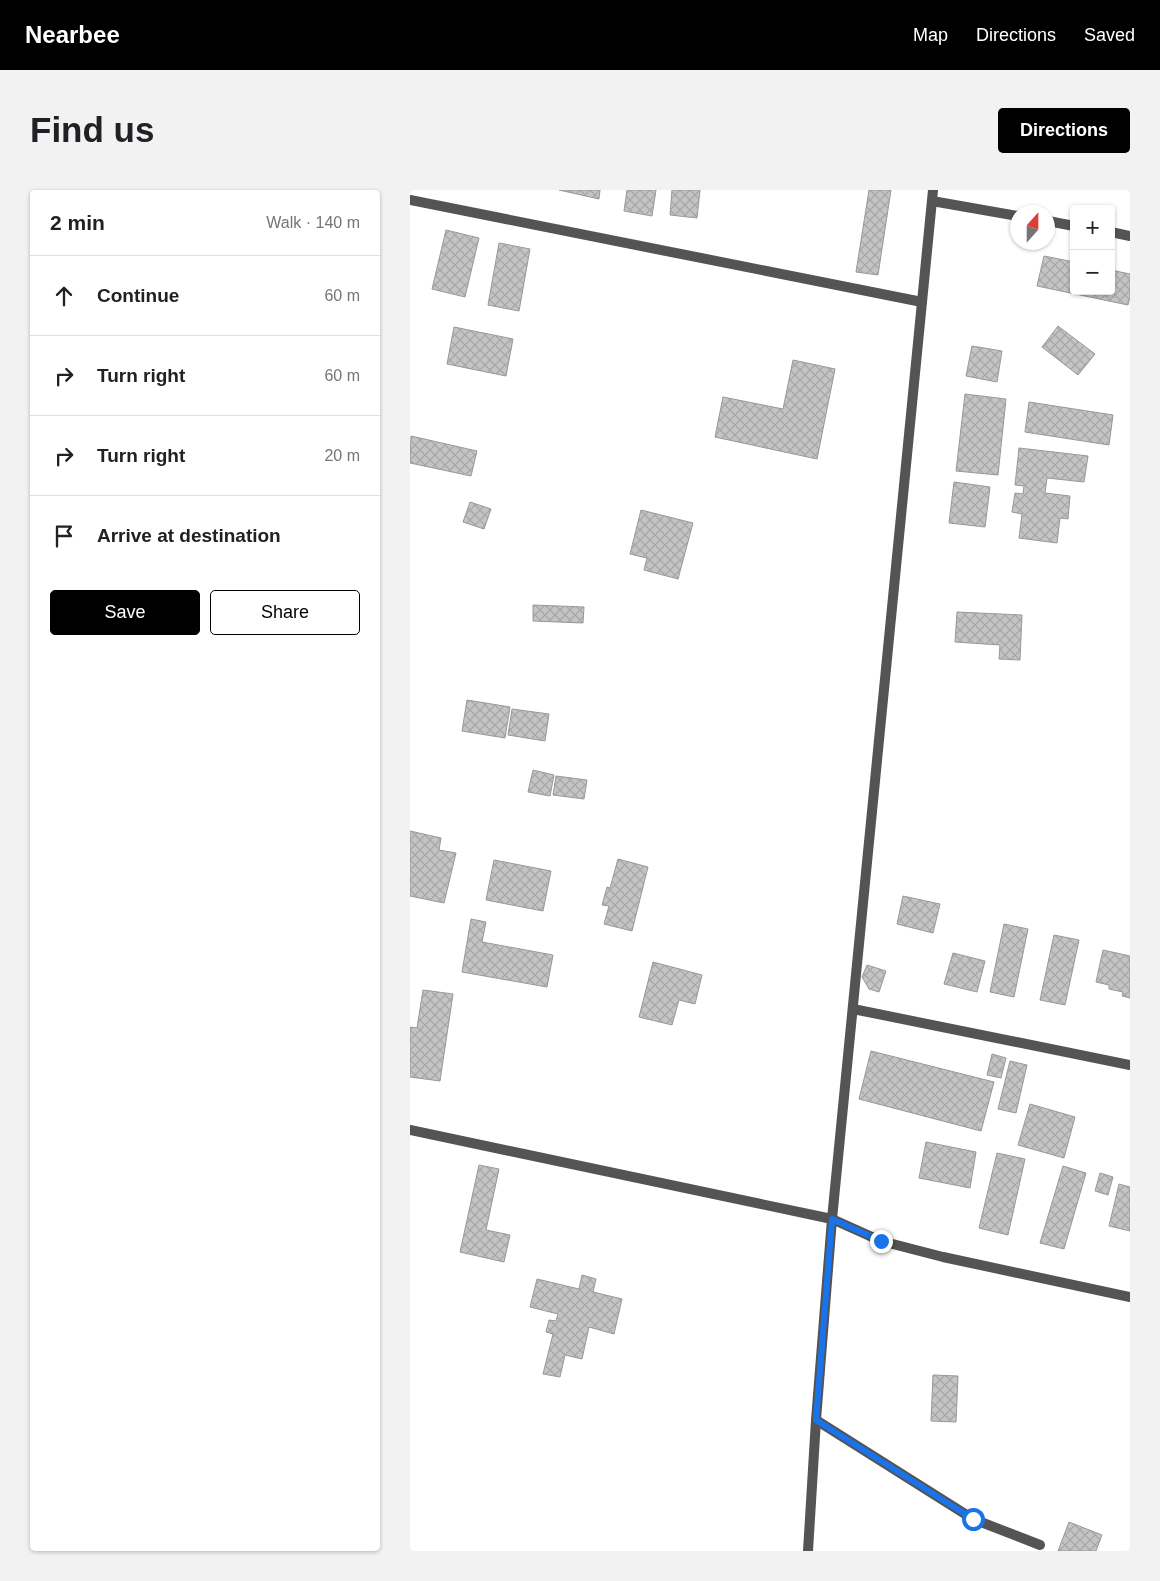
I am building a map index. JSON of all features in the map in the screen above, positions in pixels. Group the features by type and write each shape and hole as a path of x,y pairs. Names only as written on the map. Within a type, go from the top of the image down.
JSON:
{"street":[{"path":"808,1551 832,1219 932,195 1010,214"},
{"path":"410,200 922,302"},
{"path":"1055,222 1070,225"},
{"path":"1115,233 1130,236"},
{"path":"853,1009 1130,1065"},
{"path":"410,1130 832,1219 881,1241 943,1257 1130,1297"},
{"path":"816,1420 973,1519 1040,1545"}],"building":[{"path":"559,190 600,190 599,199"},
{"path":"627,190 656,190 652,216 624,211"},
{"path":"672,190 700,190 697,218 670,215"},
{"path":"869,190 891,190 878,275 856,272"},
{"path":"446,230 479,238 465,297 432,289"},
{"path":"499,243 530,249 519,311 488,305"},
{"path":"1044,256 1070,261 1070,293 1037,286"},
{"path":"1115,271 1130,274 1128,305 1080,295 1115,295"},
{"path":"1058,326 1095,354 1078,375 1042,347"},
{"path":"454,327 513,339 506,376 447,364"},
{"path":"972,346 1002,351 997,382 966,376"},
{"path":"793,360 835,369 817,459 715,437 723,397 783,409"},
{"path":"965,394 1006,399 998,475 956,471"},
{"path":"1029,402 1113,415 1109,445 1025,432"},
{"path":"411,436 477,451 471,476 410,463"},
{"path":"1019,448 1088,456 1084,482 1047,478 1045,493 1070,496 1068,519 1060,518 1057,543 1019,538 1022,514 1012,512 1015,493 1023,494 1024,486 1015,485"},
{"path":"954,482 990,487 985,527 949,523"},
{"path":"470,502 491,509 484,529 463,522"},
{"path":"641,510 693,523 678,579 644,570 647,558 630,554"},
{"path":"533,605 584,607 583,623 533,621"},
{"path":"957,612 1022,615 1020,660 999,659 1000,645 955,642"},
{"path":"467,700 510,707 505,738 462,731"},
{"path":"512,709 549,714 545,741 508,735"},
{"path":"533,770 554,775 550,796 528,792"},
{"path":"556,776 587,780 584,799 553,795"},
{"path":"410,831 441,838 439,850 456,853 444,903 410,896"},
{"path":"618,859 648,867 632,931 604,924 609,906 602,905 607,887 610,888"},
{"path":"494,860 551,871 543,911 486,900"},
{"path":"903,896 940,904 933,933 897,924"},
{"path":"471,919 486,922 482,942 553,955 547,987 462,972"},
{"path":"1004,924 1028,929 1014,997 990,992"},
{"path":"1054,935 1079,940 1065,1005 1040,1000"},
{"path":"1103,950 1130,956 1130,998 1122,996 1123,992 1109,989 1109,985 1096,982"},
{"path":"953,953 985,961 977,992 944,984"},
{"path":"653,962 702,975 695,1004 679,1000 672,1025 639,1017"},
{"path":"867,965 886,971 879,992 869,989 862,977"},
{"path":"423,990 453,994 440,1081 410,1077 410,1027 417,1028"},
{"path":"871,1051 994,1082 981,1131 859,1099"},
{"path":"992,1054 1006,1058 1001,1078 987,1075"},
{"path":"1010,1061 1027,1065 1016,1113 998,1109"},
{"path":"1030,1104 1075,1117 1064,1158 1018,1145"},
{"path":"926,1142 976,1152 970,1188 919,1178"},
{"path":"997,1153 1025,1159 1008,1235 979,1228"},
{"path":"479,1165 499,1169 486,1230 510,1235 504,1262 460,1252"},
{"path":"1063,1166 1086,1173 1064,1249 1040,1243"},
{"path":"1100,1173 1113,1177 1108,1195 1095,1191"},
{"path":"1119,1184 1130,1187 1130,1231 1109,1226"},
{"path":"582,1275 596,1279 593,1292 622,1299 614,1334 589,1327 582,1359 565,1355 560,1377 543,1374 553,1334 546,1332 549,1320 556,1321 558,1314 530,1307 537,1279 579,1289"},
{"path":"933,1375 958,1376 956,1422 931,1421"},
{"path":"1069,1522 1102,1535 1096,1551 1058,1551"}],"route":[{"path":"881,1241 832,1219 816,1420 973,1519"}]}
